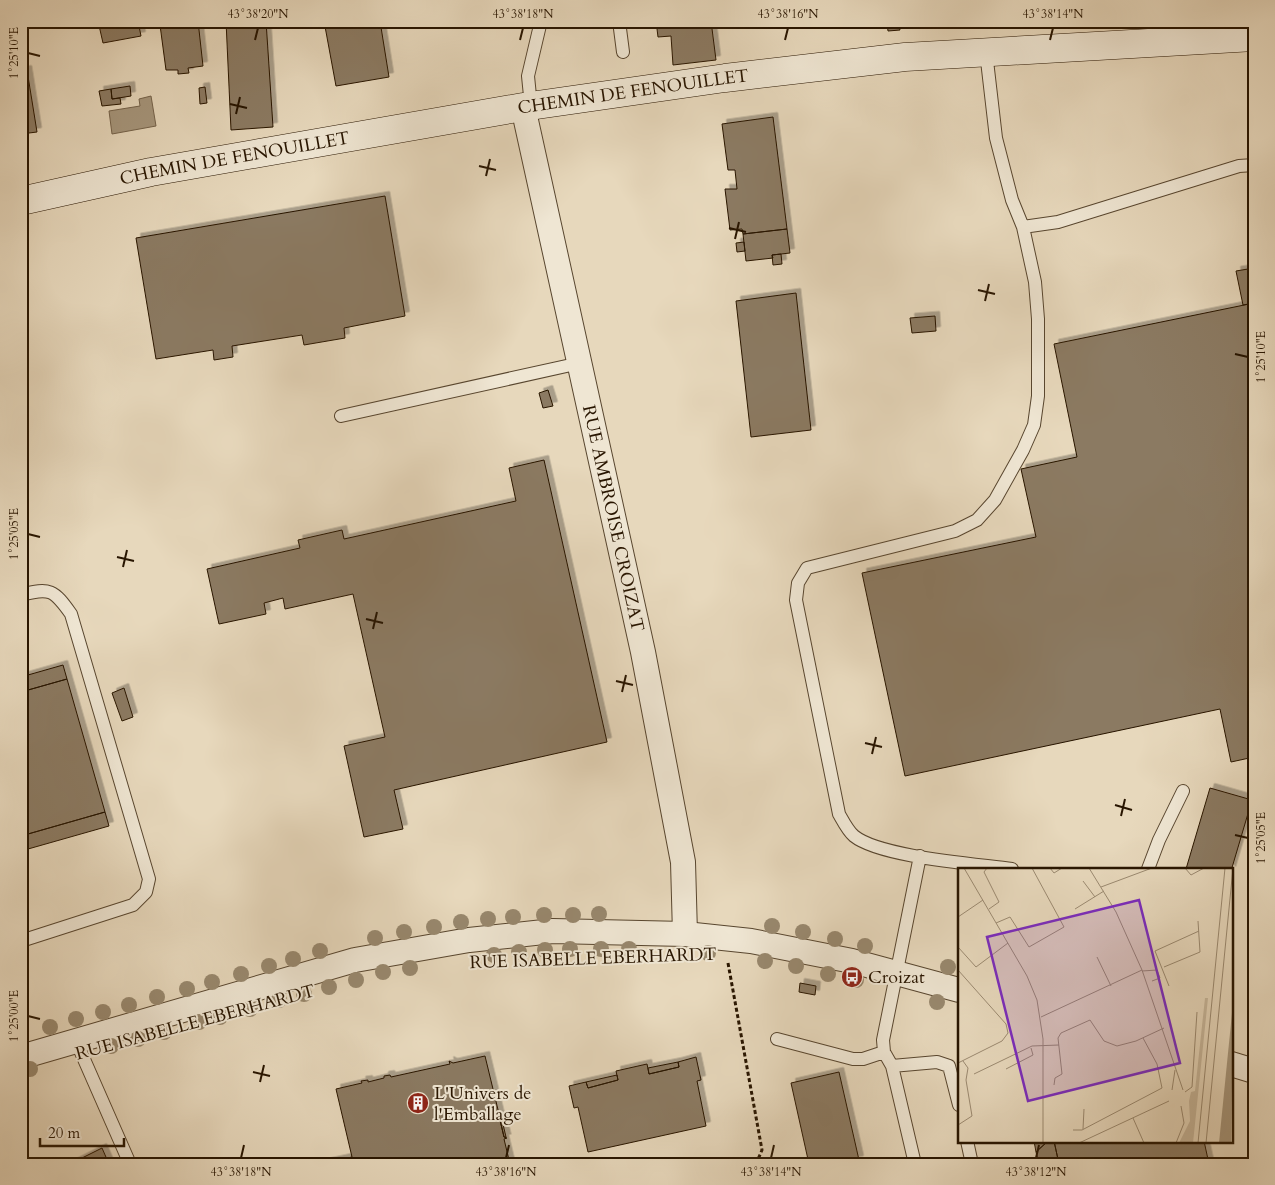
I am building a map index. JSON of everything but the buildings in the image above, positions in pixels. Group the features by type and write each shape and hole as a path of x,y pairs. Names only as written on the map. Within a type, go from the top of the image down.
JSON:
{"street":[{"name":"CHEMIN DE FENOUILLET","path":"21,201 151,172 527,107 725,78 905,57 1254,37"},
{"name":"RUE AMBROISE CROIZAT","path":"527,107 580,363 644,652 666,766 682,862 685,934"},
{"name":"RUE ISABELLE EBERHARDT","path":"21,1057 364,958 469,940 553,931 685,934 779,946 897,973 958,990"},
{"path":"1232,1064 1254,1070"}],"lane":[{"path":"527,107 528,76 541,21"},
{"path":"618,21 623,52"},
{"path":"986,52 996,138 1012,200 1023,227 1035,282 1038,319 1038,396 1034,425 995,500 977,520 955,531 807,568 798,583 796,600 839,814 852,836 870,846 920,856 1005,868"},
{"path":"1023,227 1058,222 1239,166 1254,166"},
{"path":"341,416 580,363"},
{"path":"21,596 41,590 49,591 62,601 71,614 149,879 146,892 133,905 21,941"},
{"path":"1148,868 1159,840 1183,791"},
{"path":"915,1164 892,1066 884,1052 884,1040 920,856"},
{"path":"777,1039 853,1059 863,1060 884,1052"},
{"path":"76,1041 130,1164"},
{"path":"892,1066 937,1062 949,1066 958,1101"},
{"path":"967,1142 972,1164"}],"path":[{"path":"728,960 762,1150 756,1164"}],"shaded area":[{"path":"151,96 156,126 112,134 109,111 140,106 139,99"}],"place":[{"name":"Croizat","path":"852,977"},
{"name":"L'Univers de l'Emballage","path":"418,1103"}]}
